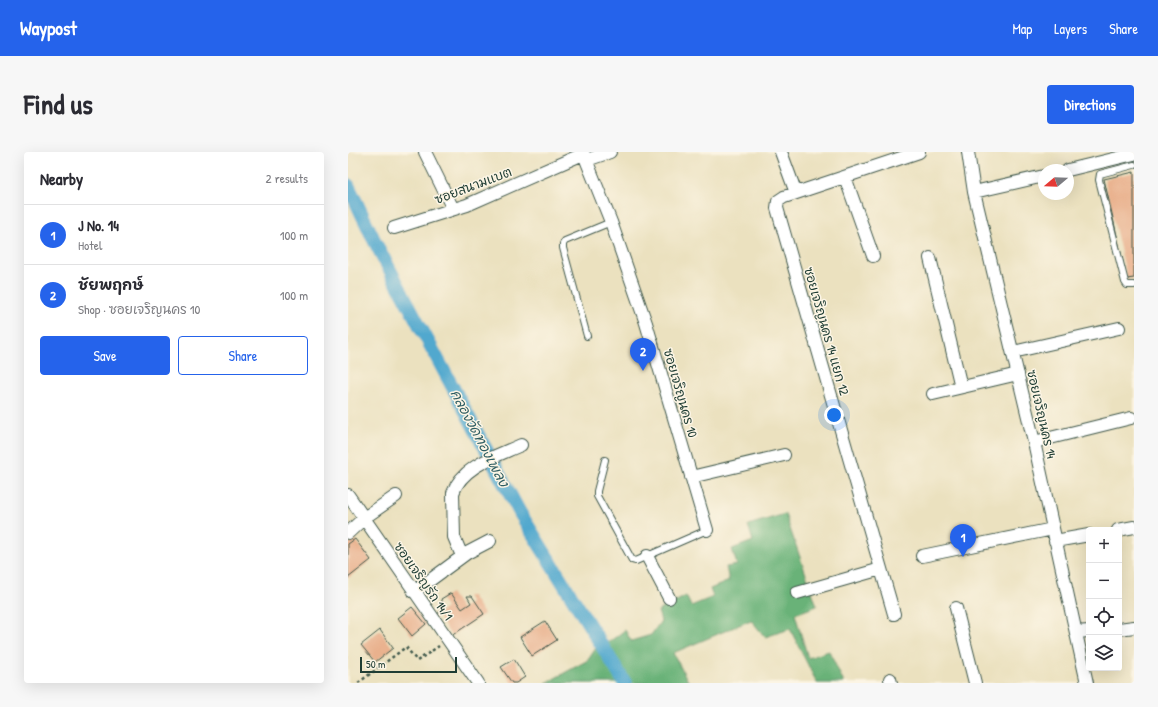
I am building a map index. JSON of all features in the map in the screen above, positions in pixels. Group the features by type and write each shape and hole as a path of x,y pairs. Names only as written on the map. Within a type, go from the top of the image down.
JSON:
{"street":[{"path":"425,152 453,209"},
{"name":"ซอยสนามแบต","path":"394,228 467,205 584,155 610,152"},
{"path":"781,152 796,193"},
{"name":"ซอยเจริญนคร 14 แยก 12","path":"894,614 777,208 778,201 796,193 920,152"},
{"name":"ซอยเจริญนคร 14","path":"968,152 974,192 1034,442 1087,683"},
{"path":"1074,170 1098,168 1134,154"},
{"name":"ซอยเจริญนคร 10","path":"584,155 611,222 646,323 707,530"},
{"path":"845,177 873,256"},
{"path":"974,192 1038,177"},
{"path":"930,258 960,387"},
{"path":"1013,352 1119,328"},
{"path":"933,394 1018,374"},
{"path":"1034,442 1131,418"},
{"path":"462,556 454,537 453,493 459,480 483,463 521,445"},
{"path":"691,477 784,455"},
{"name":"ซอยเจริญรัถ 14/1","path":"348,495 478,683"},
{"path":"348,533 364,518 396,496"},
{"path":"1122,529 1134,527"},
{"path":"922,556 1053,529"},
{"path":"1055,541 1086,536"},
{"path":"414,592 462,556 490,541"},
{"path":"647,556 670,598"},
{"path":"797,593 881,569"},
{"path":"956,608 975,683"},
{"path":"1122,629 1134,627"},
{"path":"1076,632 1086,631"}],"lane":[{"path":"1134,165 1098,168 1099,181 1124,282 1127,285 1134,285"},
{"path":"586,336 563,244 565,241 611,222"},
{"path":"605,460 597,491 598,501 632,560 647,556 707,530"}],"path":[{"path":"358,683 406,647 417,661 448,640"}],"green space":[{"path":"785,514 817,606 795,614 808,658 829,651 844,683 817,683 790,629 765,637 751,620 673,653 689,683 628,683 605,645 625,630 631,641 651,635 661,621 658,611 686,596 691,606 713,597 710,589 729,581 726,567 737,565 732,549 753,541 748,525"},
{"path":"596,648 618,683 546,683 588,660"}],"building":[{"path":"1134,172 1134,278 1127,279 1104,179"},
{"path":"355,539 371,560 348,578 348,544"},
{"path":"451,593 462,609 471,603 467,596 472,596 484,614 451,636 437,614 446,608 441,599"},
{"path":"412,607 426,624 412,636 398,618"},
{"path":"545,621 557,640 532,656 520,637"},
{"path":"380,630 393,648 375,662 361,645"},
{"path":"514,659 525,677 516,683 512,683 501,667"}],"waterway":[{"name":"คลองวัดทองเพลง","path":"348,185 376,244 520,513 625,683"}],"place":[{"name":"ชัยพฤกษ์","path":"643,371"},
{"name":"J No. 14","path":"963,557"}]}
